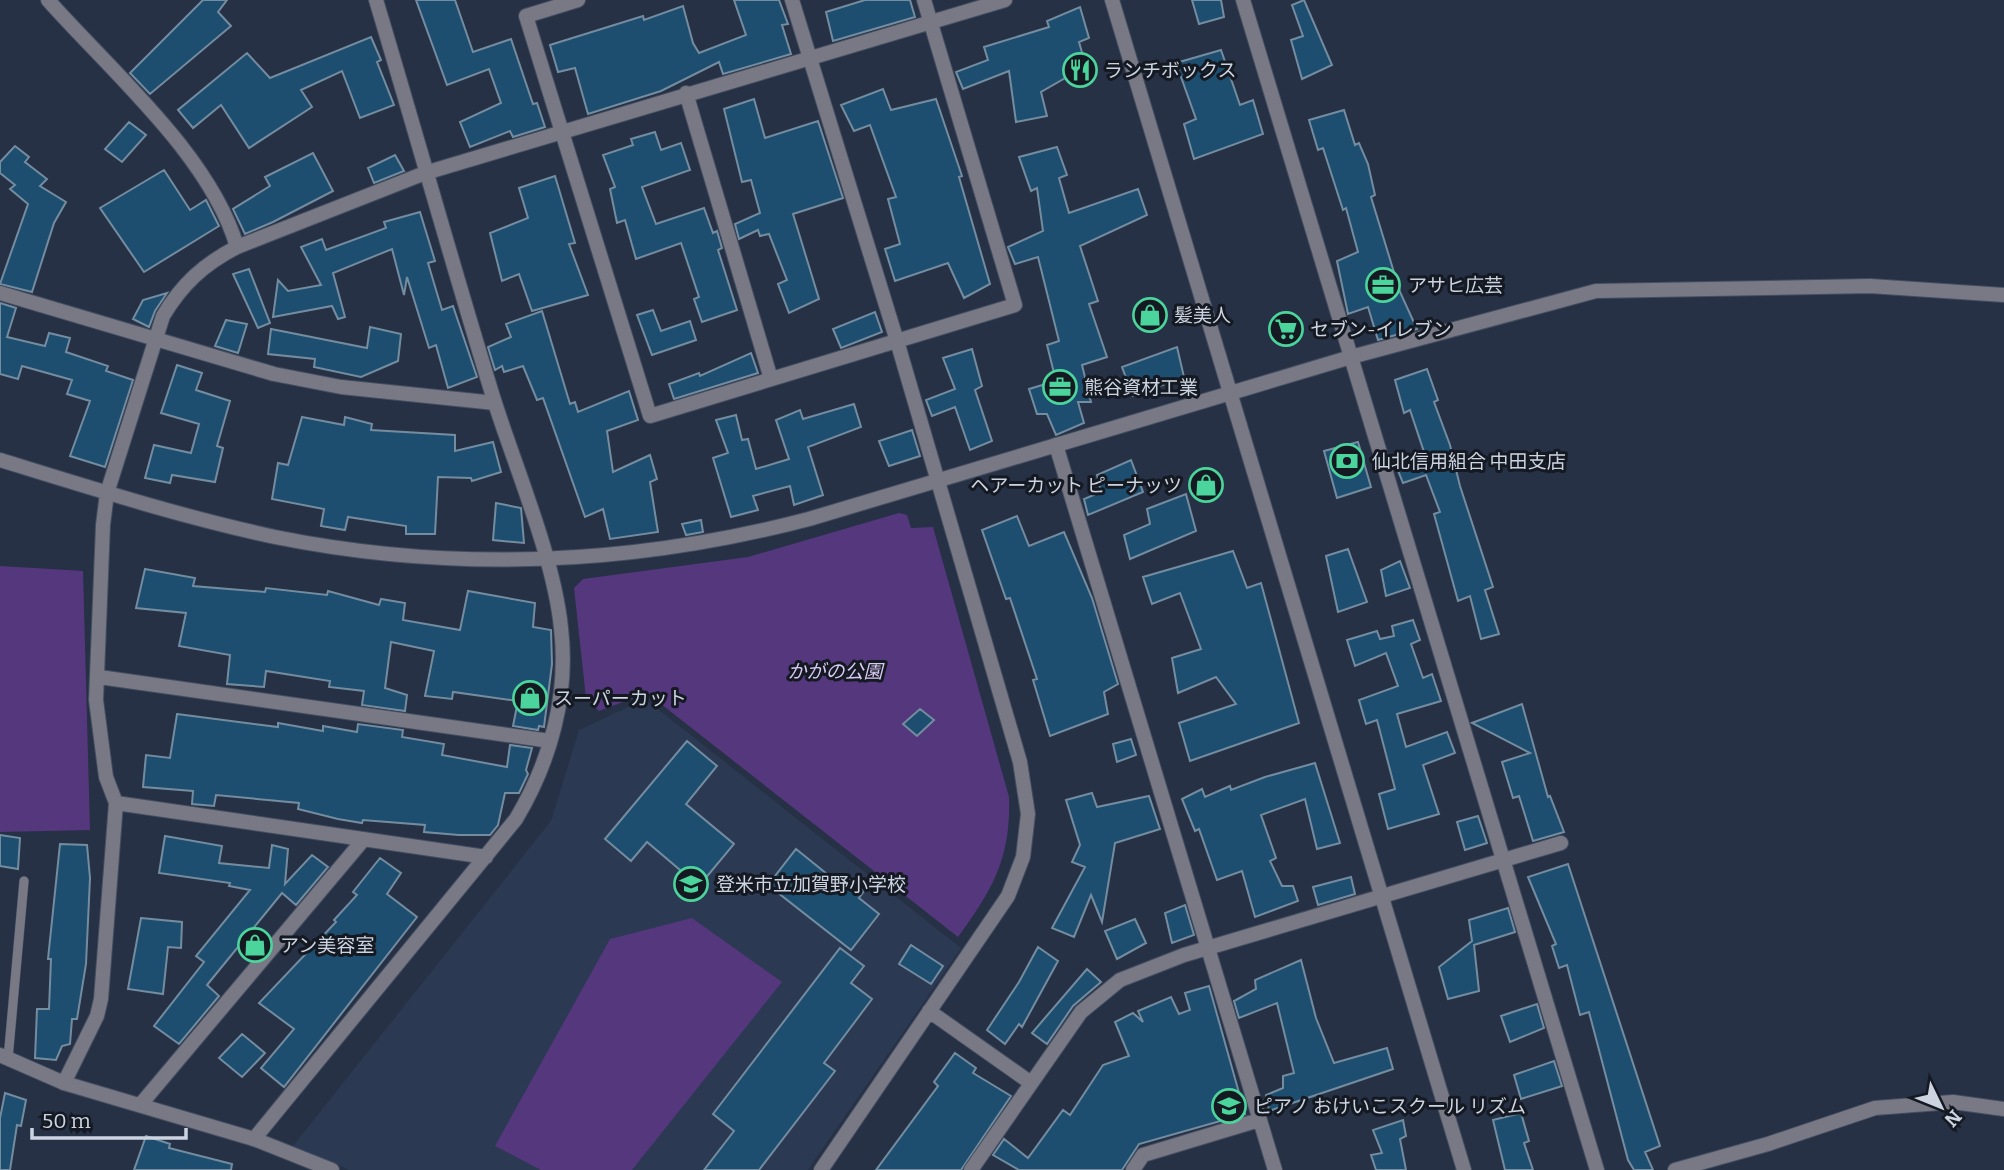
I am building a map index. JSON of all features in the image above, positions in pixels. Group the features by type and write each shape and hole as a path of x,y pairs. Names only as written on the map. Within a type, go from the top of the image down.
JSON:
{"street":[{"path":"48,0 184,150 230,221 237,247"},
{"path":"254,1139 516,820 537,783 558,712 563,659 561,627 545,561 425,173 376,0"},
{"path":"578,0 526,16 650,416 1015,305 924,0"},
{"path":"792,0 939,481 1020,762 1028,814 1023,857 1008,896 821,1170"},
{"path":"64,1083 97,1016 101,999 116,803 106,777 96,701 103,525 107,493 163,316 176,293 212,260 237,247 425,173 1005,0"},
{"path":"1112,0 1464,1170"},
{"path":"1243,0 1597,1170"},
{"path":"686,93 771,379"},
{"path":"0,460 216,523 332,547 464,561 545,561 662,550 740,537 939,481 1351,356 1596,291 1870,286 2004,295"},
{"path":"0,293 274,374 341,387 495,403"},
{"path":"1056,445 1275,1170"},
{"path":"99,677 550,741"},
{"path":"116,803 486,857"},
{"path":"141,1104 363,839"},
{"path":"971,1170 1081,1012 1101,994 1139,971 1561,843"},
{"path":"929,1011 1031,1083"},
{"path":"4,1057 64,1083 254,1139 332,1170"},
{"path":"1675,1170 1875,1108 1953,1102 2004,1109"},
{"path":"1133,1170 1143,1155 1259,1120"}],"lane":[{"path":"4,1057 24,881"}],"shaded area":[{"name":"登米市立加賀野小学校","path":"645,699 961,948 808,1170 350,1170 293,1146 551,821 579,730"}],"green space":[{"name":"かがの公園","path":"899,513 907,515 911,528 933,527 1009,797 1007,838 997,872 981,903 958,937 647,693 599,711 586,698 574,588 583,579 748,557"},
{"path":"0,566 83,571 90,830 0,832"},
{"path":"692,918 782,982 632,1170 541,1170 495,1146 610,939"}],"building":[{"path":"203,0 227,0 218,12 231,26 150,94 130,73"},
{"path":"416,0 455,0 473,52 511,39 533,104 537,103 545,127 513,137 510,131 470,147 460,122 501,103 489,69 447,85"},
{"path":"734,0 779,0 788,24 782,25 791,54 723,74 719,62 661,91 588,114 575,68 558,72 550,45 643,16 644,20 683,6 693,43 699,53 746,35"},
{"path":"865,0 910,0 915,17 833,41 826,12"},
{"path":"1192,0 1221,0 1224,17 1199,24"},
{"path":"1304,0 1332,65 1302,79 1291,40 1303,36 1292,5"},
{"path":"1080,7 1089,38 1079,42 1086,66 1041,92 1047,116 1016,122 1009,71 963,89 956,72 988,60 984,47 1049,27 1047,21"},
{"path":"371,37 381,60 377,62 394,105 360,118 342,71 301,90 312,107 249,148 221,105 193,128 178,110 247,53 270,78"},
{"path":"1221,50 1240,105 1253,100 1263,134 1194,159 1184,124 1196,119 1176,63"},
{"path":"883,89 891,110 936,99 962,176 959,177 990,284 964,298 948,263 895,281 885,249 900,244 888,199 896,197 870,125 854,131 841,105"},
{"path":"754,99 765,138 818,121 843,198 793,214 819,299 789,313 778,284 787,280 769,234 760,236 758,230 739,239 735,224 760,213 751,180 742,182 724,109"},
{"path":"1344,110 1355,145 1359,143 1368,164 1375,195 1371,197 1400,292 1417,329 1378,340 1368,307 1348,314 1337,261 1358,252 1346,208 1343,210 1323,148 1318,150 1309,120"},
{"path":"129,122 146,135 122,162 105,149"},
{"path":"655,132 661,150 681,143 690,170 642,187 656,224 704,208 713,233 717,231 722,248 718,250 737,310 702,322 694,299 699,297 681,243 636,259 625,220 617,223 610,189 615,187 603,155 633,145 631,139"},
{"path":"15,146 29,157 25,162 47,179 40,186 66,202 54,223 32,292 0,284 28,204 10,189 15,185 0,173 0,162"},
{"path":"1057,147 1067,175 1059,178 1069,213 1138,189 1147,215 1080,246 1098,301 1089,304 1107,357 1082,365 1091,402 1078,402 1084,423 1056,435 1047,414 1037,414 1029,389 1056,381 1047,345 1059,341 1038,257 1015,264 1008,247 1043,231 1037,188 1031,191 1019,157"},
{"path":"313,153 333,191 245,234 233,209 270,186 265,177"},
{"path":"395,155 404,171 374,183 368,168"},
{"path":"164,170 190,210 206,200 219,226 144,272 100,208"},
{"path":"555,176 575,243 569,244 588,295 532,311 519,274 502,281 490,233 528,218 519,188"},
{"path":"420,212 435,261 428,263 442,310 453,306 477,377 448,388 436,345 429,348 407,277 404,295 392,249 333,273 345,317 338,319 332,306 273,317 278,280 288,291 321,285 301,247 322,239 326,250 386,228 384,222"},
{"path":"249,269 270,323 258,328 233,274"},
{"path":"167,293 155,311 149,327 133,319 143,300"},
{"path":"0,303 16,308 7,337 45,346 49,333 70,338 66,352 108,366 106,371 133,380 105,467 70,456 90,401 67,394 72,380 22,366 18,379 0,374"},
{"path":"653,310 661,331 690,321 696,340 652,355 637,315"},
{"path":"542,311 570,404 575,402 578,412 629,391 638,420 607,431 613,472 650,455 657,479 650,482 658,532 610,539 603,509 585,517 543,398 537,400 523,366 504,372 502,366 495,370 488,347 511,337 506,324"},
{"path":"875,312 882,332 841,348 833,329"},
{"path":"226,320 247,324 238,353 215,346"},
{"path":"370,327 401,334 398,361 361,377 314,367 315,359 268,354 271,329 367,348"},
{"path":"1177,347 1184,377 1133,396 1122,367"},
{"path":"972,349 982,386 975,390 992,441 970,450 955,407 932,416 926,400 955,389 943,358"},
{"path":"751,353 758,373 674,399 669,384 699,373 700,376"},
{"path":"177,365 202,373 196,390 230,401 217,446 223,448 215,482 172,475 170,483 145,478 154,445 191,453 199,424 161,413"},
{"path":"1427,369 1438,400 1434,402 1450,445 1460,486 1493,587 1485,590 1499,634 1481,639 1470,596 1458,601 1434,514 1440,512 1426,475 1403,483 1397,468 1426,458 1410,410 1404,413 1395,380"},
{"path":"854,404 861,427 808,447 823,495 794,505 790,486 753,496 758,510 731,517 713,458 728,453 716,420 736,415 742,440 748,439 756,469 789,459 776,420 800,410 803,419"},
{"path":"302,417 344,425 345,417 372,424 371,430 455,435 455,451 493,442 501,472 472,481 471,478 438,477 435,534 406,534 406,526 348,517 345,530 321,526 324,509 272,499 278,463 288,465"},
{"path":"912,430 920,456 889,466 879,441"},
{"path":"1358,442 1371,487 1337,498 1324,451"},
{"path":"1131,460 1143,492 1088,515 1084,499 1101,492 1097,475"},
{"path":"1186,494 1196,531 1130,559 1124,535 1150,524 1147,509"},
{"path":"496,503 521,508 524,543 493,540"},
{"path":"1017,516 1029,546 1064,532 1092,598 1118,684 1104,692 1108,714 1050,736 1033,680 1037,679 1010,598 1006,599 982,530"},
{"path":"701,520 703,532 686,535 682,524"},
{"path":"1348,549 1367,602 1338,612 1326,556"},
{"path":"1233,551 1247,588 1261,583 1299,723 1190,761 1179,723 1236,704 1216,677 1178,693 1172,658 1201,649 1180,593 1152,604 1143,577"},
{"path":"1400,561 1410,588 1386,596 1381,570"},
{"path":"145,569 195,578 193,586 265,592 266,588 327,595 328,591 379,605 381,599 405,603 403,620 460,630 468,591 535,603 533,627 551,630 552,664 544,727 539,726 538,730 513,726 518,701 453,692 452,699 425,696 434,651 391,642 385,688 407,695 405,711 362,705 364,691 329,687 330,681 266,671 264,687 227,684 230,655 179,646 186,613 136,608"},
{"path":"1413,620 1420,640 1411,644 1423,678 1432,674 1441,701 1397,714 1406,747 1447,732 1455,753 1423,765 1439,814 1388,829 1379,794 1395,789 1377,720 1366,724 1359,700 1398,686 1386,653 1355,666 1347,640 1377,631 1380,639 1394,636 1392,626"},
{"path":"1522,704 1548,797 1550,796 1564,832 1533,841 1519,796 1513,798 1502,762 1530,753 1472,723"},
{"path":"920,709 934,720 917,736 903,724"},
{"path":"177,714 278,727 278,723 323,731 323,726 357,732 358,724 403,730 402,737 444,744 442,755 507,767 510,745 532,748 526,770 528,774 519,793 505,793 498,825 490,835 424,832 425,825 363,820 362,823 338,819 298,809 299,803 216,795 214,806 192,804 193,791 143,787 146,755 170,758"},
{"path":"1131,739 1136,755 1117,762 1113,744"},
{"path":"687,741 717,766 686,804 734,844 699,886 647,842 631,861 605,839"},
{"path":"1315,763 1340,843 1317,849 1305,799 1261,815 1276,858 1270,861 1282,886 1293,886 1298,901 1255,917 1242,871 1217,880 1199,829 1195,831 1182,799 1202,789 1205,797 1230,786 1231,790"},
{"path":"1092,793 1097,807 1149,796 1160,829 1115,843 1102,922 1091,895 1074,937 1052,928 1085,867 1072,862 1080,845 1066,800"},
{"path":"1478,816 1487,843 1465,850 1457,822"},
{"path":"0,835 20,838 18,869 0,866"},
{"path":"165,836 222,846 219,863 269,868 272,845 288,849 285,884 312,855 328,867 296,905 282,893 207,985 219,996 179,1044 154,1026 204,962 196,956 250,890 229,886 230,883 159,873"},
{"path":"60,844 87,845 90,878 86,964 77,1019 72,1019 70,1044 62,1046 56,1060 35,1058 37,1009 49,1009 51,959 48,959"},
{"path":"796,849 837,882 842,875 864,891 859,898 879,914 851,950 768,885"},
{"path":"380,858 401,873 387,894 417,917 284,1087 261,1068 294,1029 259,1003 336,922 334,920 357,895 353,892"},
{"path":"1568,864 1660,1146 1645,1152 1653,1170 1634,1170 1628,1160 1589,1012 1580,1015 1567,965 1559,968 1552,946 1556,944 1528,877"},
{"path":"1351,877 1355,894 1318,905 1313,887"},
{"path":"1185,905 1194,935 1172,943 1165,913"},
{"path":"1508,908 1515,932 1474,945 1479,991 1448,999 1439,967 1472,941 1469,920"},
{"path":"141,918 182,922 181,948 168,947 163,994 128,989"},
{"path":"1135,919 1146,943 1117,959 1105,931"},
{"path":"911,945 943,966 931,984 899,964"},
{"path":"1038,947 1058,961 1022,1027 1019,1024 1005,1044 987,1030 1019,982"},
{"path":"840,948 864,966 851,983 872,999 824,1063 835,1071 759,1170 704,1170 734,1131 713,1114"},
{"path":"1301,960 1316,1018 1334,1063 1387,1048 1393,1069 1269,1111 1266,1095 1283,1088 1283,1076 1294,1073 1277,1003 1239,1018 1234,1001 1256,989 1255,980"},
{"path":"1087,969 1101,982 1073,1006 1047,1044 1032,1033"},
{"path":"1209,986 1245,1114 1139,1144 1122,1170 1019,1170 993,1155 1004,1139 1028,1158 1063,1110 1070,1115 1103,1065 1129,1056 1115,1022 1133,1013 1143,1022 1138,1011 1171,997 1179,1014 1190,1010 1185,993"},
{"path":"1537,1004 1544,1028 1510,1042 1501,1016"},
{"path":"242,1034 265,1053 242,1077 219,1058"},
{"path":"955,1053 976,1068 973,1073 1011,1096 961,1170 876,1170 938,1086 934,1082"},
{"path":"1554,1061 1562,1086 1521,1099 1514,1075"},
{"path":"5,1093 26,1100 21,1126 17,1125 10,1170 0,1170 0,1118"},
{"path":"1521,1113 1529,1141 1524,1143 1533,1170 1505,1170 1493,1120"},
{"path":"1403,1120 1406,1136 1400,1139 1406,1170 1376,1170 1371,1155 1382,1153 1373,1130"},
{"path":"146,1136 170,1144 169,1148 232,1164 231,1170 134,1170"}],"place":[{"name":"ランチボックス","path":"1080,70"},
{"name":"アサヒ広芸","path":"1383,285"},
{"name":"髪美人","path":"1150,315"},
{"name":"セブン-イレブン","path":"1286,329"},
{"name":"熊谷資材工業","path":"1060,387"},
{"name":"仙北信用組合 中田支店","path":"1347,461"},
{"name":"ヘアーカット ピーナッツ","path":"1206,485"},
{"name":"スーパーカット","path":"530,698"},
{"name":"登米市立加賀野小学校","path":"691,884"},
{"name":"アン美容室","path":"255,945"},
{"name":"ピアノ おけいこスクール リズム","path":"1229,1106"}]}
